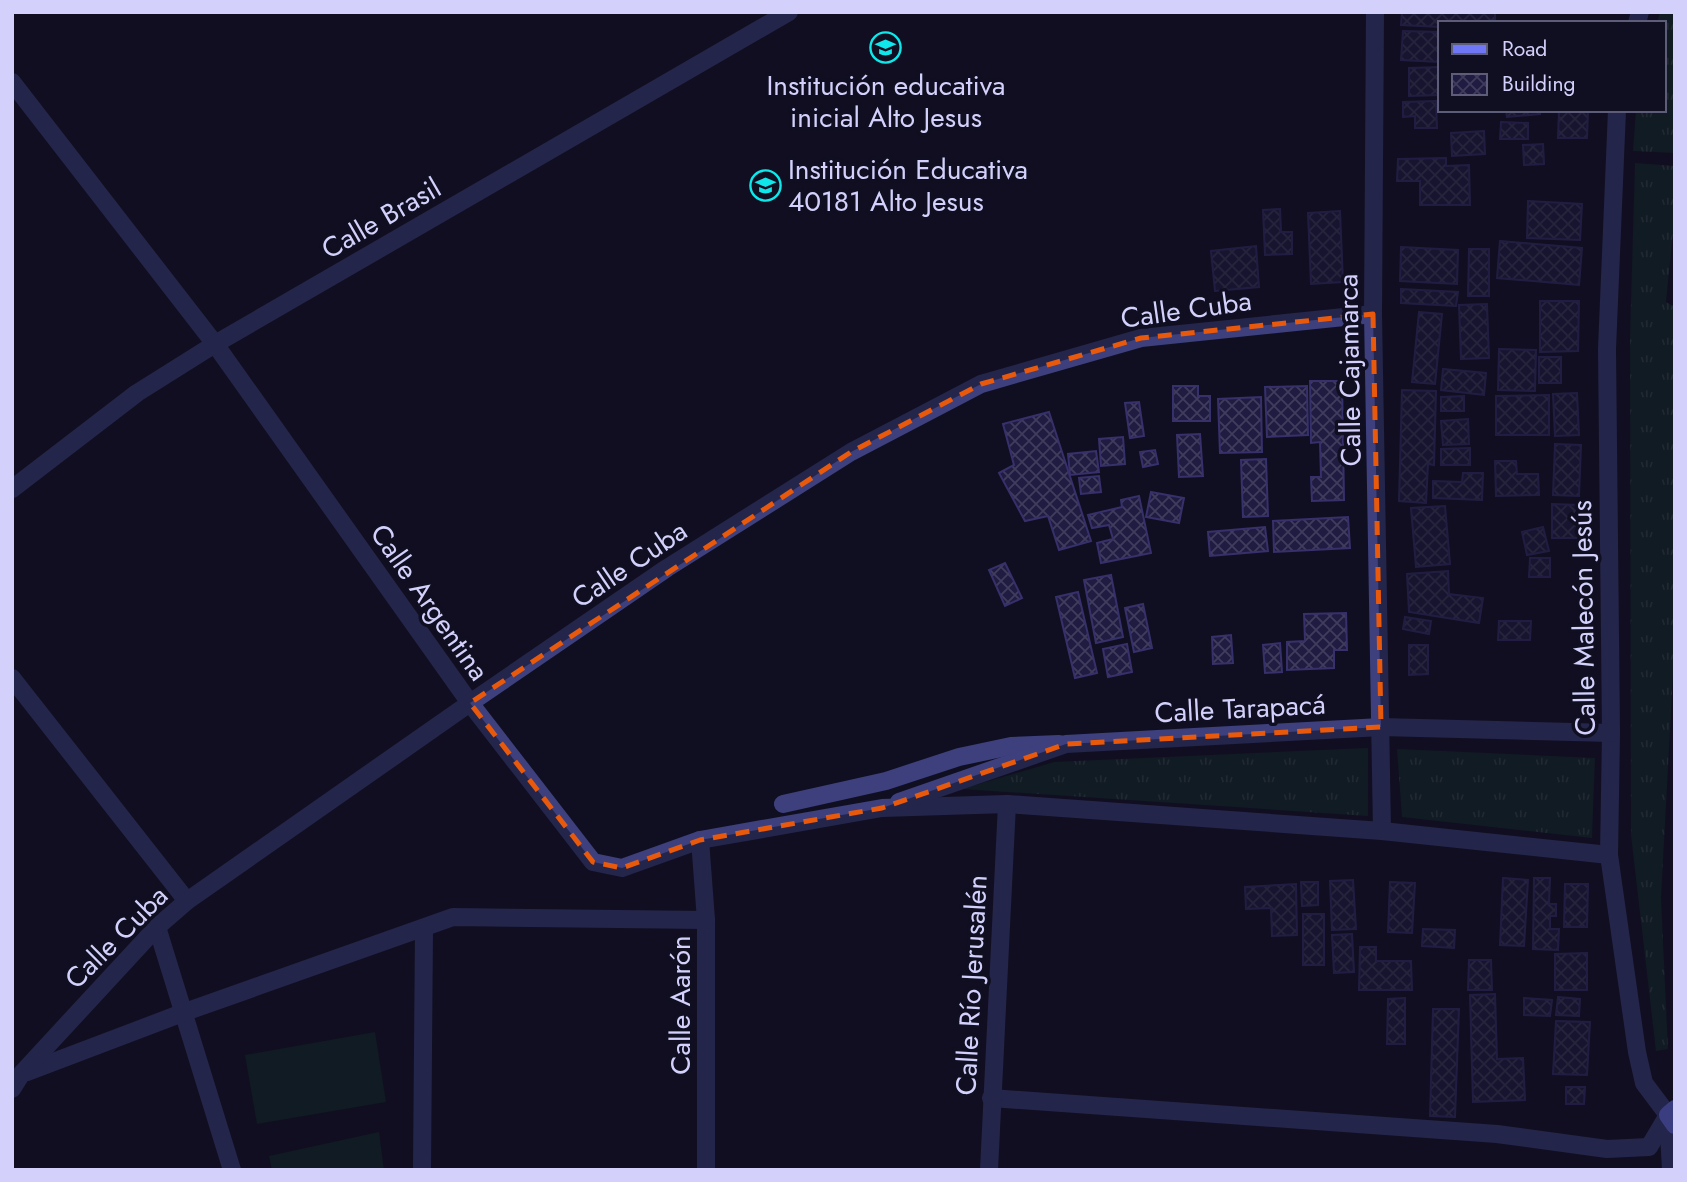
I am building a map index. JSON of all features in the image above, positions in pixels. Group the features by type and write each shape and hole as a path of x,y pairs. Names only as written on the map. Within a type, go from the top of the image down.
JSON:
{"street":[{"name":"Calle Brasil","path":"12,489 137,393 215,344 759,19 789,12"},
{"name":"Calle Cajamarca","path":"1375,12 1373,314 1382,831"},
{"name":"Calle Argentina","path":"12,82 215,344 470,702 593,862 622,868 701,840"},
{"name":"Calle Malecón Jesús","path":"1617,112 1607,349 1611,733 1609,855 1644,1083 1673,1116"},
{"name":"Calle Cuba","path":"17,1081 157,927 187,901 470,702 667,568 840,460 981,384 1141,338 1373,314"},
{"path":"12,678 187,901"},
{"name":"Calle Tarapacá","path":"882,808 1066,744 1381,727 1611,733"},
{"path":"783,804 886,780 959,757 1011,746 1066,744"},
{"path":"701,840 882,808 1007,804 1382,831 1609,855"},
{"name":"Calle Río Jerusalén","path":"989,1170 1007,804"},
{"name":"Calle Aarón","path":"701,840 706,920 706,1170"},
{"path":"17,1081 185,1012 453,917 706,920"},
{"path":"157,927 232,1170"},
{"path":"422,1170 424,929"},
{"path":"991,1098 1497,1133 1607,1149 1649,1147 1673,1116"},
{"path":"1671,1170 1673,1116"}],"highlighted area":[{"path":"1373,314 1381,727 1066,744 882,808 700,840 622,868 593,862 470,703 851,452 981,384 1141,338"}],"green space":[{"path":"1660,12 1675,12 1675,153 1633,151 1636,112 1666,112 1666,21 1658,21"},
{"path":"1635,163 1675,166 1675,213 1666,302 1675,307 1675,637 1661,898 1668,1049 1656,1051 1631,835 1630,338"},
{"path":"1368,748 1368,816 962,789 1054,762"},
{"path":"1397,749 1595,758 1592,838 1402,817"},
{"path":"375,1032 386,1102 257,1124 245,1055"},
{"path":"379,1132 384,1170 272,1170 269,1156"}],"building":[{"path":"1402,12 1495,12 1495,21 1438,21 1438,27 1401,25"},
{"path":"1403,31 1438,32 1438,62 1401,60"},
{"path":"1438,67 1438,95 1409,96 1409,68"},
{"path":"1436,101 1437,128 1415,128 1415,116 1403,117 1403,102"},
{"path":"1506,112 1540,112 1540,114 1507,117"},
{"path":"1559,112 1588,112 1587,138 1558,138"},
{"path":"1501,122 1528,123 1528,139 1500,139"},
{"path":"1484,131 1485,154 1452,156 1451,133"},
{"path":"1543,144 1544,164 1524,165 1523,145"},
{"path":"1446,158 1446,166 1469,165 1470,205 1420,205 1420,181 1397,181 1398,159"},
{"path":"1528,201 1582,204 1580,240 1527,238"},
{"path":"1280,209 1281,232 1292,232 1292,254 1265,255 1263,210"},
{"path":"1340,211 1343,282 1311,284 1308,213"},
{"path":"1500,241 1582,248 1579,285 1497,278"},
{"path":"1256,246 1259,287 1215,291 1211,251"},
{"path":"1401,247 1458,250 1457,284 1400,281"},
{"path":"1469,249 1489,249 1489,296 1468,296"},
{"path":"1401,289 1458,292 1456,306 1401,303"},
{"path":"1540,301 1579,301 1578,351 1540,352"},
{"path":"1487,304 1489,358 1461,359 1459,305"},
{"path":"1419,312 1442,314 1435,384 1412,382"},
{"path":"1499,349 1536,350 1535,391 1498,390"},
{"path":"1539,357 1561,357 1561,383 1539,383"},
{"path":"1443,369 1486,373 1484,395 1441,390"},
{"path":"1310,381 1342,381 1344,500 1312,501 1311,477 1321,477 1320,442 1311,443"},
{"path":"1173,386 1198,386 1198,396 1210,396 1210,421 1173,421"},
{"path":"1307,386 1308,435 1267,437 1265,387"},
{"path":"1402,390 1436,391 1434,465 1428,464 1426,503 1399,501"},
{"path":"1577,393 1579,435 1555,436 1553,394"},
{"path":"1549,395 1549,435 1496,435 1496,396"},
{"path":"1464,396 1464,411 1441,411 1441,397"},
{"path":"1261,397 1262,452 1220,453 1218,399"},
{"path":"1139,402 1144,436 1130,438 1125,403"},
{"path":"1049,412 1091,541 1059,550 1048,516 1025,521 999,473 1014,465 1003,424"},
{"path":"1468,419 1469,444 1443,445 1441,421"},
{"path":"1200,434 1203,476 1179,477 1177,435"},
{"path":"1123,437 1125,464 1101,466 1099,439"},
{"path":"1555,444 1581,445 1579,496 1553,495"},
{"path":"1470,448 1470,465 1441,465 1441,449"},
{"path":"1155,450 1158,464 1143,467 1140,452"},
{"path":"1096,451 1099,472 1070,475 1068,454"},
{"path":"1266,459 1268,516 1243,517 1241,460"},
{"path":"1495,461 1516,461 1517,474 1538,474 1539,495 1496,496"},
{"path":"1463,473 1483,473 1482,500 1433,498 1433,481 1462,482"},
{"path":"1099,476 1101,492 1081,494 1079,478"},
{"path":"1151,492 1184,498 1179,523 1146,517"},
{"path":"1139,496 1151,553 1101,563 1097,543 1113,539 1109,525 1092,528 1088,515 1122,507 1121,500"},
{"path":"1552,504 1579,505 1579,538 1552,538"},
{"path":"1445,506 1450,564 1416,567 1411,508"},
{"path":"1348,517 1350,548 1274,552 1273,521"},
{"path":"1265,527 1268,551 1210,556 1208,532"},
{"path":"1543,527 1549,551 1527,555 1522,532"},
{"path":"1530,558 1550,558 1550,577 1529,577"},
{"path":"1005,563 1022,598 1005,606 989,570"},
{"path":"1448,571 1449,594 1483,598 1479,623 1409,612 1407,574"},
{"path":"1111,575 1123,637 1096,643 1084,580"},
{"path":"1078,592 1097,673 1075,678 1056,597"},
{"path":"1143,604 1152,648 1134,652 1125,608"},
{"path":"1346,613 1347,650 1334,650 1334,668 1287,670 1287,642 1305,641 1304,614"},
{"path":"1405,617 1431,621 1429,634 1403,629"},
{"path":"1499,621 1531,621 1530,640 1498,640"},
{"path":"1231,635 1233,663 1213,664 1212,637"},
{"path":"1280,643 1282,672 1265,673 1263,645"},
{"path":"1127,644 1132,672 1108,677 1103,649"},
{"path":"1409,645 1428,645 1428,674 1409,675"},
{"path":"1503,878 1528,880 1524,946 1500,945"},
{"path":"1534,878 1550,878 1549,904 1556,904 1556,916 1550,916 1550,929 1559,929 1558,950 1533,949"},
{"path":"1353,880 1356,929 1332,930 1330,881"},
{"path":"1301,882 1318,882 1318,905 1302,906"},
{"path":"1390,882 1415,883 1412,933 1388,932"},
{"path":"1296,884 1297,935 1272,936 1271,908 1246,909 1245,887"},
{"path":"1565,884 1588,884 1587,927 1564,927"},
{"path":"1303,914 1324,914 1324,965 1303,965"},
{"path":"1423,929 1455,930 1454,948 1422,946"},
{"path":"1352,934 1354,972 1334,973 1332,935"},
{"path":"1360,947 1376,947 1376,961 1411,961 1412,990 1359,990"},
{"path":"1587,953 1587,990 1555,990 1555,954"},
{"path":"1469,960 1491,960 1492,990 1468,990"},
{"path":"1495,994 1497,1059 1523,1058 1525,1100 1473,1102 1470,995"},
{"path":"1558,997 1580,999 1579,1016 1556,1015"},
{"path":"1405,998 1405,1044 1387,1044 1388,999"},
{"path":"1524,998 1552,1000 1550,1016 1524,1015"},
{"path":"1433,1009 1459,1009 1455,1117 1430,1116"},
{"path":"1556,1021 1590,1022 1587,1075 1553,1074"},
{"path":"1566,1087 1585,1087 1584,1104 1566,1104"}],"place":[{"name":"Institución educativa inicial Alto Jesus","path":"886,48"},
{"name":"Institución Educativa 40181 Alto Jesus","path":"765,185"}]}
